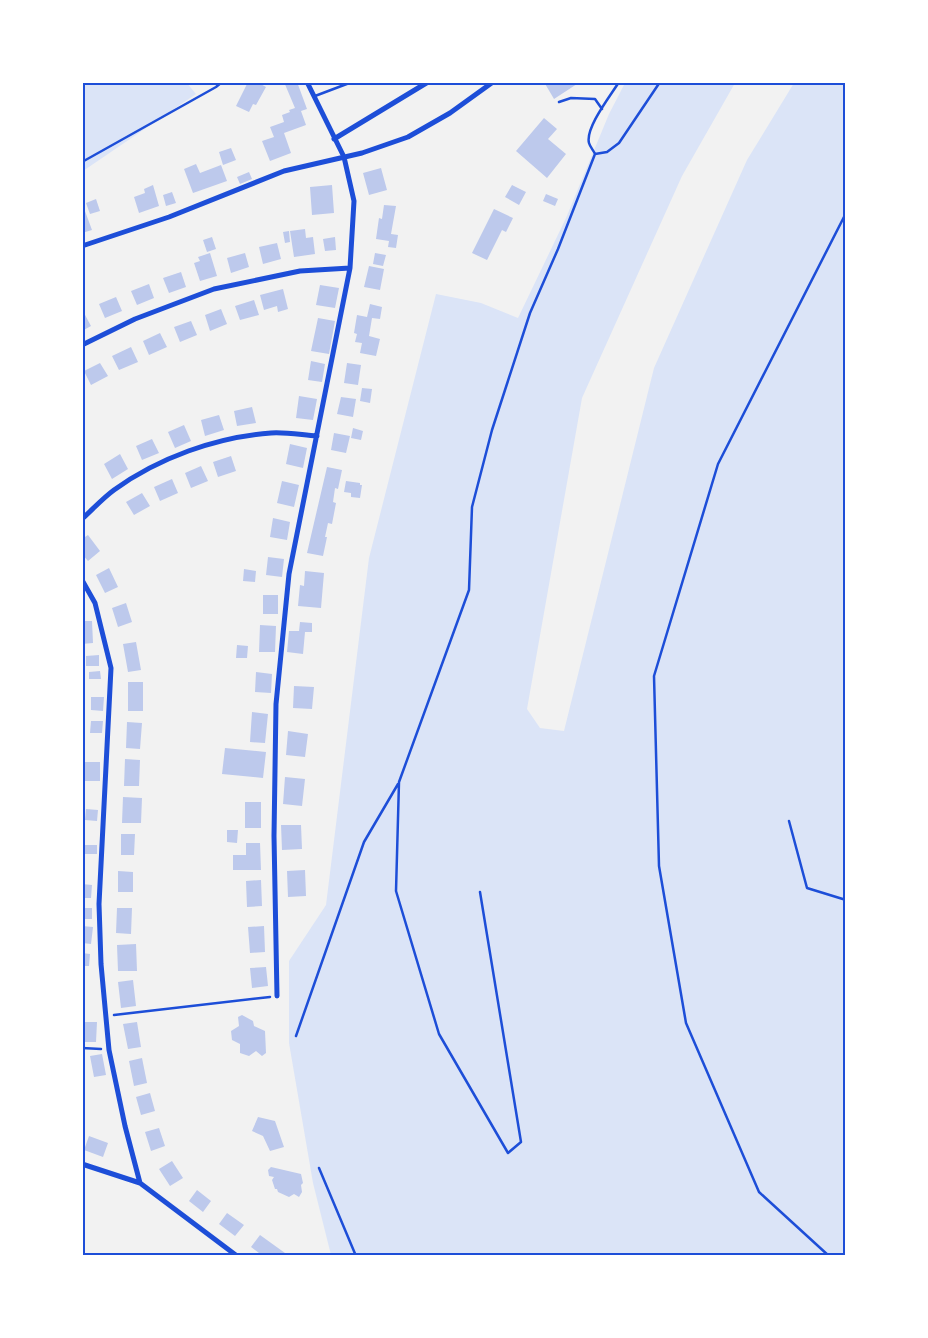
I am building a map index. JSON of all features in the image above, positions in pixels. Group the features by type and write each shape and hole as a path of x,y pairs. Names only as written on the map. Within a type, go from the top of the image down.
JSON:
{"street":[{"path":"277,996 274,836 276,704 289,574 350,268 354,200 344,157 307,82"},
{"path":"334,139 428,82"},
{"path":"82,246 169,217 284,171 362,153 408,137 450,113 492,82"},
{"path":"82,345 135,319 214,290 300,271 350,268"},
{"path":"82,519 113,491 147,469 191,451 235,437 272,433 316,436"},
{"path":"82,580 95,603 111,668 99,904 101,964 109,1050 125,1126 140,1183"},
{"path":"82,1164 140,1183 238,1256"}],"lane":[{"path":"313,96 352,82"},
{"path":"417,82 420,88"}],"path":[{"path":"82,162 222,82"},
{"path":"296,1036 364,842 399,782 469,590 472,507 492,430 530,313 558,249 595,154 589,143 590,132 619,82"},
{"path":"595,154 607,152 619,143 660,82"},
{"path":"559,102 572,98 595,100 602,109"},
{"path":"829,1256 759,1192 686,1023 659,866 654,676 718,464 846,213"},
{"path":"399,782 396,891 439,1034 508,1153 521,1142 480,892"},
{"path":"790,821 807,888 846,900"},
{"path":"105,1017 277,996"},
{"path":"82,1048 109,1050"},
{"path":"318,1168 356,1256"}],"shaded area":[{"path":"186,82 196,94 83,171 82,90 87,83"},
{"path":"625,83 735,83 682,176 582,398 527,709 540,728 564,731 654,368 747,160 794,83 845,83 845,1255 331,1255 313,1183 289,1043 289,961 326,905 369,558 436,294 481,303 518,318 566,218 609,114"}],"building":[{"path":"248,82 257,82 266,87 256,105 253,104 249,112 236,106"},
{"path":"284,82 297,82 307,109 301,111 306,125 284,133 291,153 270,161 262,141 274,137 270,127 284,122 282,115 295,108"},
{"path":"544,82 580,82 554,99"},
{"path":"544,118 557,129 548,139 566,154 547,178 516,151"},
{"path":"231,148 236,160 223,165 219,152"},
{"path":"196,164 200,173 221,165 227,181 193,193 184,169"},
{"path":"381,168 387,190 369,195 363,173"},
{"path":"249,172 252,179 240,184 237,177"},
{"path":"153,185 159,206 139,213 134,197 145,193 144,189"},
{"path":"332,185 334,213 312,215 310,187"},
{"path":"512,185 526,192 519,205 505,197"},
{"path":"172,192 176,203 166,206 163,195"},
{"path":"546,194 558,199 555,206 543,201"},
{"path":"96,199 100,211 90,214 86,203"},
{"path":"82,203 92,230 82,233"},
{"path":"384,205 396,206 391,234 398,235 396,248 388,247 389,241 376,239 379,218 382,219"},
{"path":"494,209 513,218 506,232 502,230 487,260 472,253"},
{"path":"305,229 306,238 313,237 315,254 294,257 290,231"},
{"path":"289,231 290,242 285,243 283,232"},
{"path":"212,237 216,249 207,252 203,240"},
{"path":"335,237 336,250 325,251 323,239"},
{"path":"277,243 281,259 263,264 259,247"},
{"path":"210,253 217,276 200,281 194,263 200,261 198,257"},
{"path":"245,253 249,267 231,273 227,258"},
{"path":"375,253 386,255 383,266 373,264"},
{"path":"369,266 384,269 380,290 364,287"},
{"path":"181,272 186,287 169,293 163,278"},
{"path":"149,284 154,298 137,305 131,291"},
{"path":"320,285 339,288 335,308 316,305"},
{"path":"283,289 288,309 278,312 277,306 264,310 260,295"},
{"path":"116,297 122,311 105,318 99,304"},
{"path":"254,300 259,315 240,320 235,306"},
{"path":"370,304 382,307 380,319 372,318 369,336 380,339 376,356 360,353 362,343 355,342 357,334 354,333 357,315 367,317"},
{"path":"221,309 227,324 210,331 205,315"},
{"path":"82,313 84,313 91,326 82,331"},
{"path":"318,318 335,321 329,354 311,351"},
{"path":"191,321 197,335 180,342 174,327"},
{"path":"160,333 167,347 149,355 143,341"},
{"path":"131,347 138,362 119,370 112,356"},
{"path":"311,361 325,364 322,382 308,380"},
{"path":"100,363 108,376 91,385 84,371"},
{"path":"347,363 361,365 358,385 344,383"},
{"path":"362,388 372,389 370,403 360,401"},
{"path":"299,396 317,399 313,420 296,418"},
{"path":"341,397 356,399 353,417 337,414"},
{"path":"252,407 256,423 237,426 234,411"},
{"path":"219,415 224,430 205,436 201,420"},
{"path":"184,425 191,441 175,448 168,432"},
{"path":"353,428 363,431 361,440 351,438"},
{"path":"334,433 350,436 346,453 331,450"},
{"path":"152,439 159,453 142,460 136,446"},
{"path":"290,444 307,448 303,468 286,464"},
{"path":"120,454 128,469 112,479 104,464"},
{"path":"231,456 236,471 218,477 213,462"},
{"path":"201,466 208,481 191,488 185,473"},
{"path":"327,467 342,470 338,489 335,488 333,502 336,503 332,524 328,523 323,556 307,553"},
{"path":"172,479 178,493 160,501 154,487"},
{"path":"282,481 299,485 294,507 277,503"},
{"path":"346,481 362,485 360,498 351,497 351,493 344,492"},
{"path":"142,493 150,506 134,515 126,502"},
{"path":"273,518 290,522 287,540 270,537"},
{"path":"88,535 100,551 88,561 82,554 82,539"},
{"path":"268,557 284,559 282,577 266,575"},
{"path":"109,568 118,587 105,593 96,575"},
{"path":"244,569 256,571 255,582 243,581"},
{"path":"305,571 324,573 321,608 298,606 300,585 304,586"},
{"path":"263,595 278,595 278,614 263,614"},
{"path":"126,603 132,622 118,627 112,608"},
{"path":"82,621 92,621 93,643 82,644"},
{"path":"300,622 312,623 312,632 305,632 303,654 287,652 289,631 299,631"},
{"path":"260,625 276,626 275,652 259,652"},
{"path":"136,642 141,670 128,672 123,644"},
{"path":"237,645 248,646 247,658 236,658"},
{"path":"99,655 99,666 86,666 86,656"},
{"path":"100,671 101,679 89,679 89,672"},
{"path":"256,672 272,674 271,693 255,692"},
{"path":"128,682 143,682 143,711 128,711"},
{"path":"294,686 314,687 312,709 293,708"},
{"path":"91,697 104,697 103,711 91,710"},
{"path":"252,712 268,714 265,743 250,742"},
{"path":"91,721 103,721 102,733 90,733"},
{"path":"127,722 142,723 140,749 126,748"},
{"path":"288,731 308,734 305,757 286,755"},
{"path":"225,748 266,752 263,778 222,774"},
{"path":"125,759 140,760 139,786 124,786"},
{"path":"83,762 100,762 100,781 82,781"},
{"path":"285,777 305,779 302,806 283,804"},
{"path":"123,797 142,798 141,823 122,823"},
{"path":"245,802 261,802 261,828 245,828"},
{"path":"86,809 98,810 97,821 85,820"},
{"path":"281,825 301,825 302,849 282,850"},
{"path":"227,830 238,830 237,843 227,842"},
{"path":"121,834 135,834 134,855 121,855"},
{"path":"246,843 260,843 261,870 233,870 233,855 246,855"},
{"path":"84,845 97,845 97,854 84,854"},
{"path":"305,870 306,896 288,897 287,871"},
{"path":"118,871 133,872 133,892 118,892"},
{"path":"261,880 262,906 247,907 246,881"},
{"path":"82,884 92,885 91,898 82,898"},
{"path":"82,908 92,908 92,919 82,919"},
{"path":"117,908 132,908 131,934 116,933"},
{"path":"82,926 93,927 91,944 82,943"},
{"path":"264,926 265,952 250,953 248,927"},
{"path":"136,944 137,971 118,971 117,945"},
{"path":"82,953 90,954 89,966 82,966"},
{"path":"266,967 268,986 252,988 250,968"},
{"path":"133,980 136,1006 121,1008 118,982"},
{"path":"242,1015 253,1021 254,1026 265,1031 266,1053 262,1056 256,1051 249,1056 240,1053 240,1044 232,1040 231,1031 239,1026 238,1017"},
{"path":"85,1022 97,1022 96,1042 85,1042"},
{"path":"137,1022 141,1047 128,1049 123,1024"},
{"path":"102,1054 106,1075 94,1077 90,1056"},
{"path":"142,1058 147,1083 134,1086 129,1061"},
{"path":"150,1093 155,1111 141,1115 136,1097"},
{"path":"258,1117 275,1121 284,1147 270,1151 263,1136 252,1131"},
{"path":"159,1128 165,1146 151,1151 145,1132"},
{"path":"89,1136 108,1143 103,1157 84,1150"},
{"path":"172,1161 183,1178 170,1186 159,1169"},
{"path":"271,1167 301,1174 303,1183 301,1185 302,1192 299,1197 294,1194 289,1197 275,1189 272,1180 274,1177 269,1176 268,1170"},
{"path":"197,1190 211,1201 203,1212 189,1201"},
{"path":"227,1213 244,1225 235,1236 219,1224"},
{"path":"260,1235 285,1253 283,1256 263,1256 251,1247"}]}
